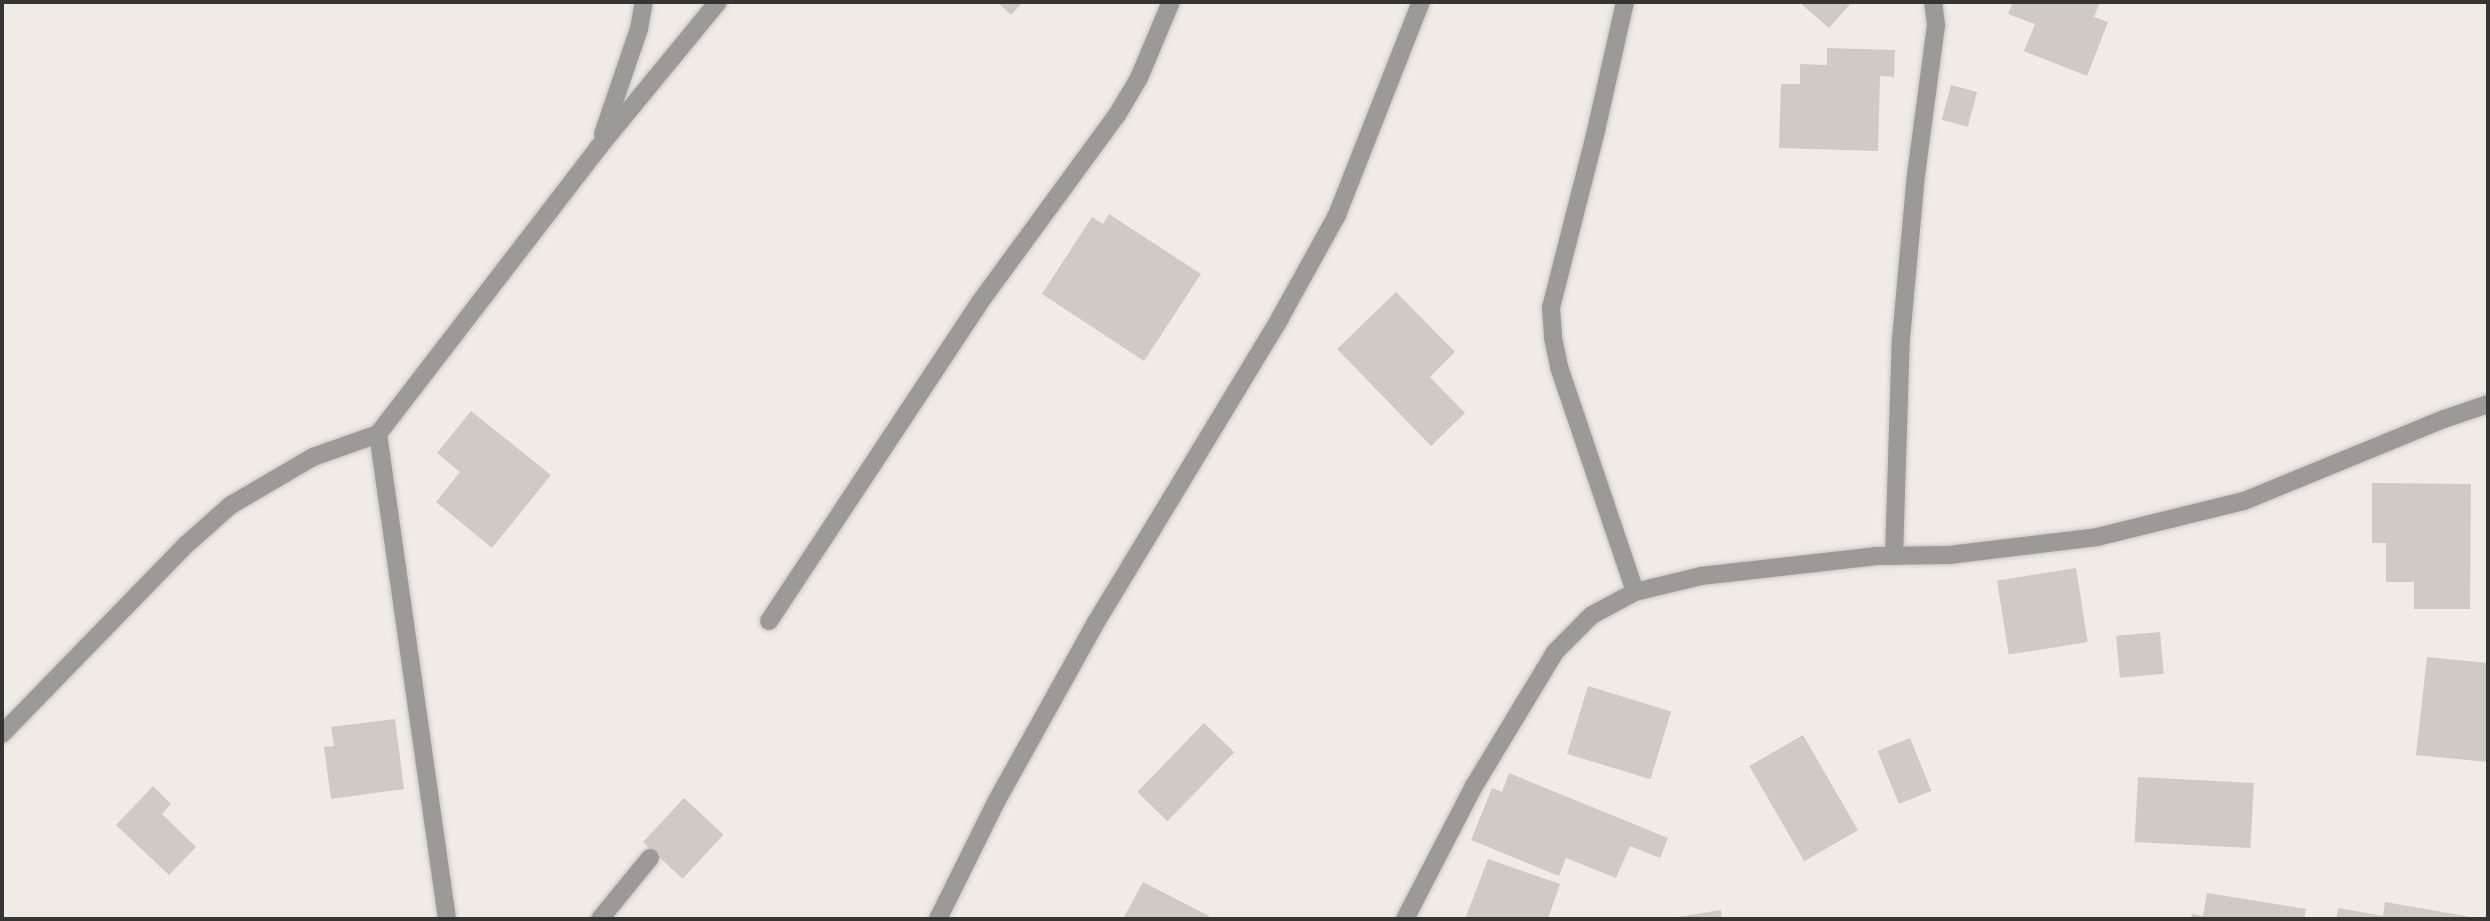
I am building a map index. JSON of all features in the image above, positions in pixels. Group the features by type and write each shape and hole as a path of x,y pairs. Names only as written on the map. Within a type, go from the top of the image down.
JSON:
{"street":[{"path":"598,148 639,29 644,2"},
{"path":"2,734 187,544 231,505 313,457 378,434 598,148 718,2"},
{"path":"769,621 980,302 1116,115 1139,78 1171,2"},
{"path":"937,919 996,802 1095,624 1280,318 1337,215 1421,2"},
{"path":"1625,2 1596,131 1551,307 1553,338 1559,367 1635,592"},
{"path":"1894,556 1901,339 1916,175 1936,25 1933,2"},
{"path":"1405,919 1474,786 1555,652 1592,615 1635,592 1701,576 1894,556 1949,555 2097,537 2244,501 2444,419 2488,404"},
{"path":"378,434 447,919"},
{"path":"600,919 650,858"}],"building":[{"path":"997,2 1023,2 1011,15"},
{"path":"1799,2 1852,2 1829,28"},
{"path":"2013,2 2100,2 2094,17 2108,22 2087,76 2024,51 2035,24 2008,14"},
{"path":"1827,48 1895,50 1894,77 1880,76 1878,151 1779,148 1781,84 1800,84 1800,64 1827,65"},
{"path":"1951,85 1977,92 1968,127 1942,120"},
{"path":"1109,214 1201,274 1144,361 1042,294 1092,217 1103,224"},
{"path":"1396,292 1455,352 1430,377 1465,413 1431,446 1337,349"},
{"path":"471,411 551,475 492,548 436,502 460,472 437,453"},
{"path":"2372,483 2471,484 2470,609 2414,609 2414,582 2386,582 2386,543 2372,543"},
{"path":"2076,568 2088,642 2009,655 1997,581"},
{"path":"2160,632 2164,674 2120,678 2116,636"},
{"path":"2427,657 2488,663 2488,762 2416,755"},
{"path":"1588,686 1671,711 1650,779 1567,754"},
{"path":"395,719 404,789 331,799 324,747 334,746 331,727"},
{"path":"1204,723 1234,752 1168,821 1137,792"},
{"path":"1803,735 1858,830 1804,861 1749,766"},
{"path":"1910,738 1931,791 1899,804 1878,751"},
{"path":"1509,773 1668,838 1660,858 1630,846 1616,878 1566,858 1559,876 1471,840 1492,788 1502,792"},
{"path":"2138,777 2254,783 2250,848 2135,842"},
{"path":"153,786 171,804 162,814 196,847 169,875 116,825"},
{"path":"684,798 723,835 683,879 643,842"},
{"path":"1488,859 1560,884 1548,919 1465,919"},
{"path":"1143,882 1209,916 1207,919 1123,919"},
{"path":"2207,893 2306,909 2304,919 2191,919 2192,914 2203,916"},
{"path":"2385,902 2477,918 2336,919 2338,908 2383,916"},
{"path":"1721,910 1722,919 1672,919 1672,918"}]}
